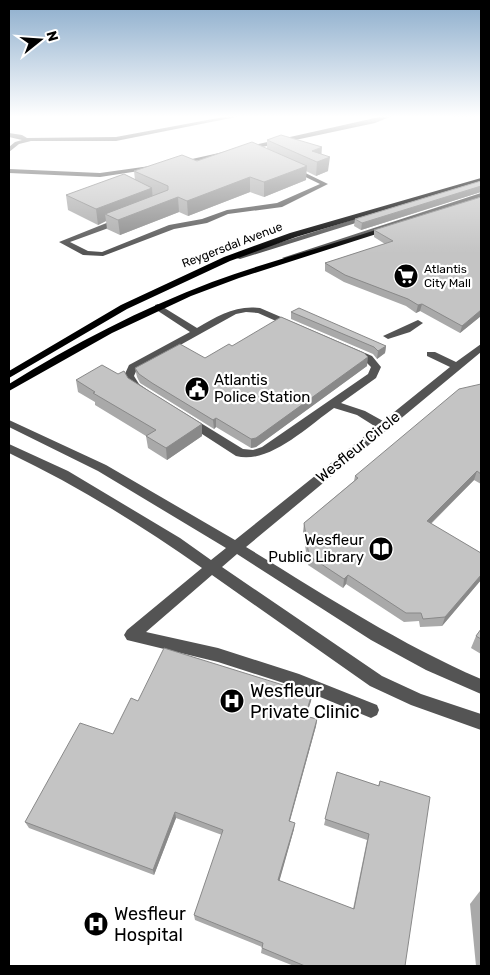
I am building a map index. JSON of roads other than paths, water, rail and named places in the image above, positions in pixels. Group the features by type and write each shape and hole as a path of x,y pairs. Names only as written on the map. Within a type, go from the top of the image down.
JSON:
{"main road":[{"name":"Reygersdal Avenue","path":"9,375 124,307 221,261 292,235 481,182"},
{"path":"9,388 60,356 158,307 271,264 481,199"}],"street":[{"path":"166,165 182,162"},
{"path":"126,218 64,242 86,253 103,254 172,227 204,221 227,212 279,205 325,184 279,164"},
{"path":"9,171 87,175 113,174 157,167"},
{"path":"113,174 122,183"},
{"path":"221,261 481,182"},
{"path":"271,264 481,195"},
{"path":"320,232 337,241"},
{"path":"158,307 197,332"},
{"path":"252,309 368,358 374,363 376,371 372,376 334,404 266,450 254,454 240,453 135,386 129,376 133,367 232,312 252,309"},
{"path":"388,336 407,330 418,323"},
{"name":"Wesfleur Circle","path":"371,710 299,681 218,655 132,635 481,346"},
{"path":"431,354 457,366"},
{"path":"334,404 361,414 383,426"},
{"path":"9,423 102,468 236,547 376,635 432,665 481,687"},
{"path":"9,448 64,474 212,567 376,681 417,700 481,722"}],"place":[{"name":"Atlantis City Mall","path":"406,276"},
{"name":"Atlantis Police Station","path":"197,389"},
{"name":"Wesfleur Public Library","path":"381,549"},
{"name":"Wesfleur Private Clinic","path":"232,701"},
{"name":"Wesfleur Hospital","path":"96,924"}]}
